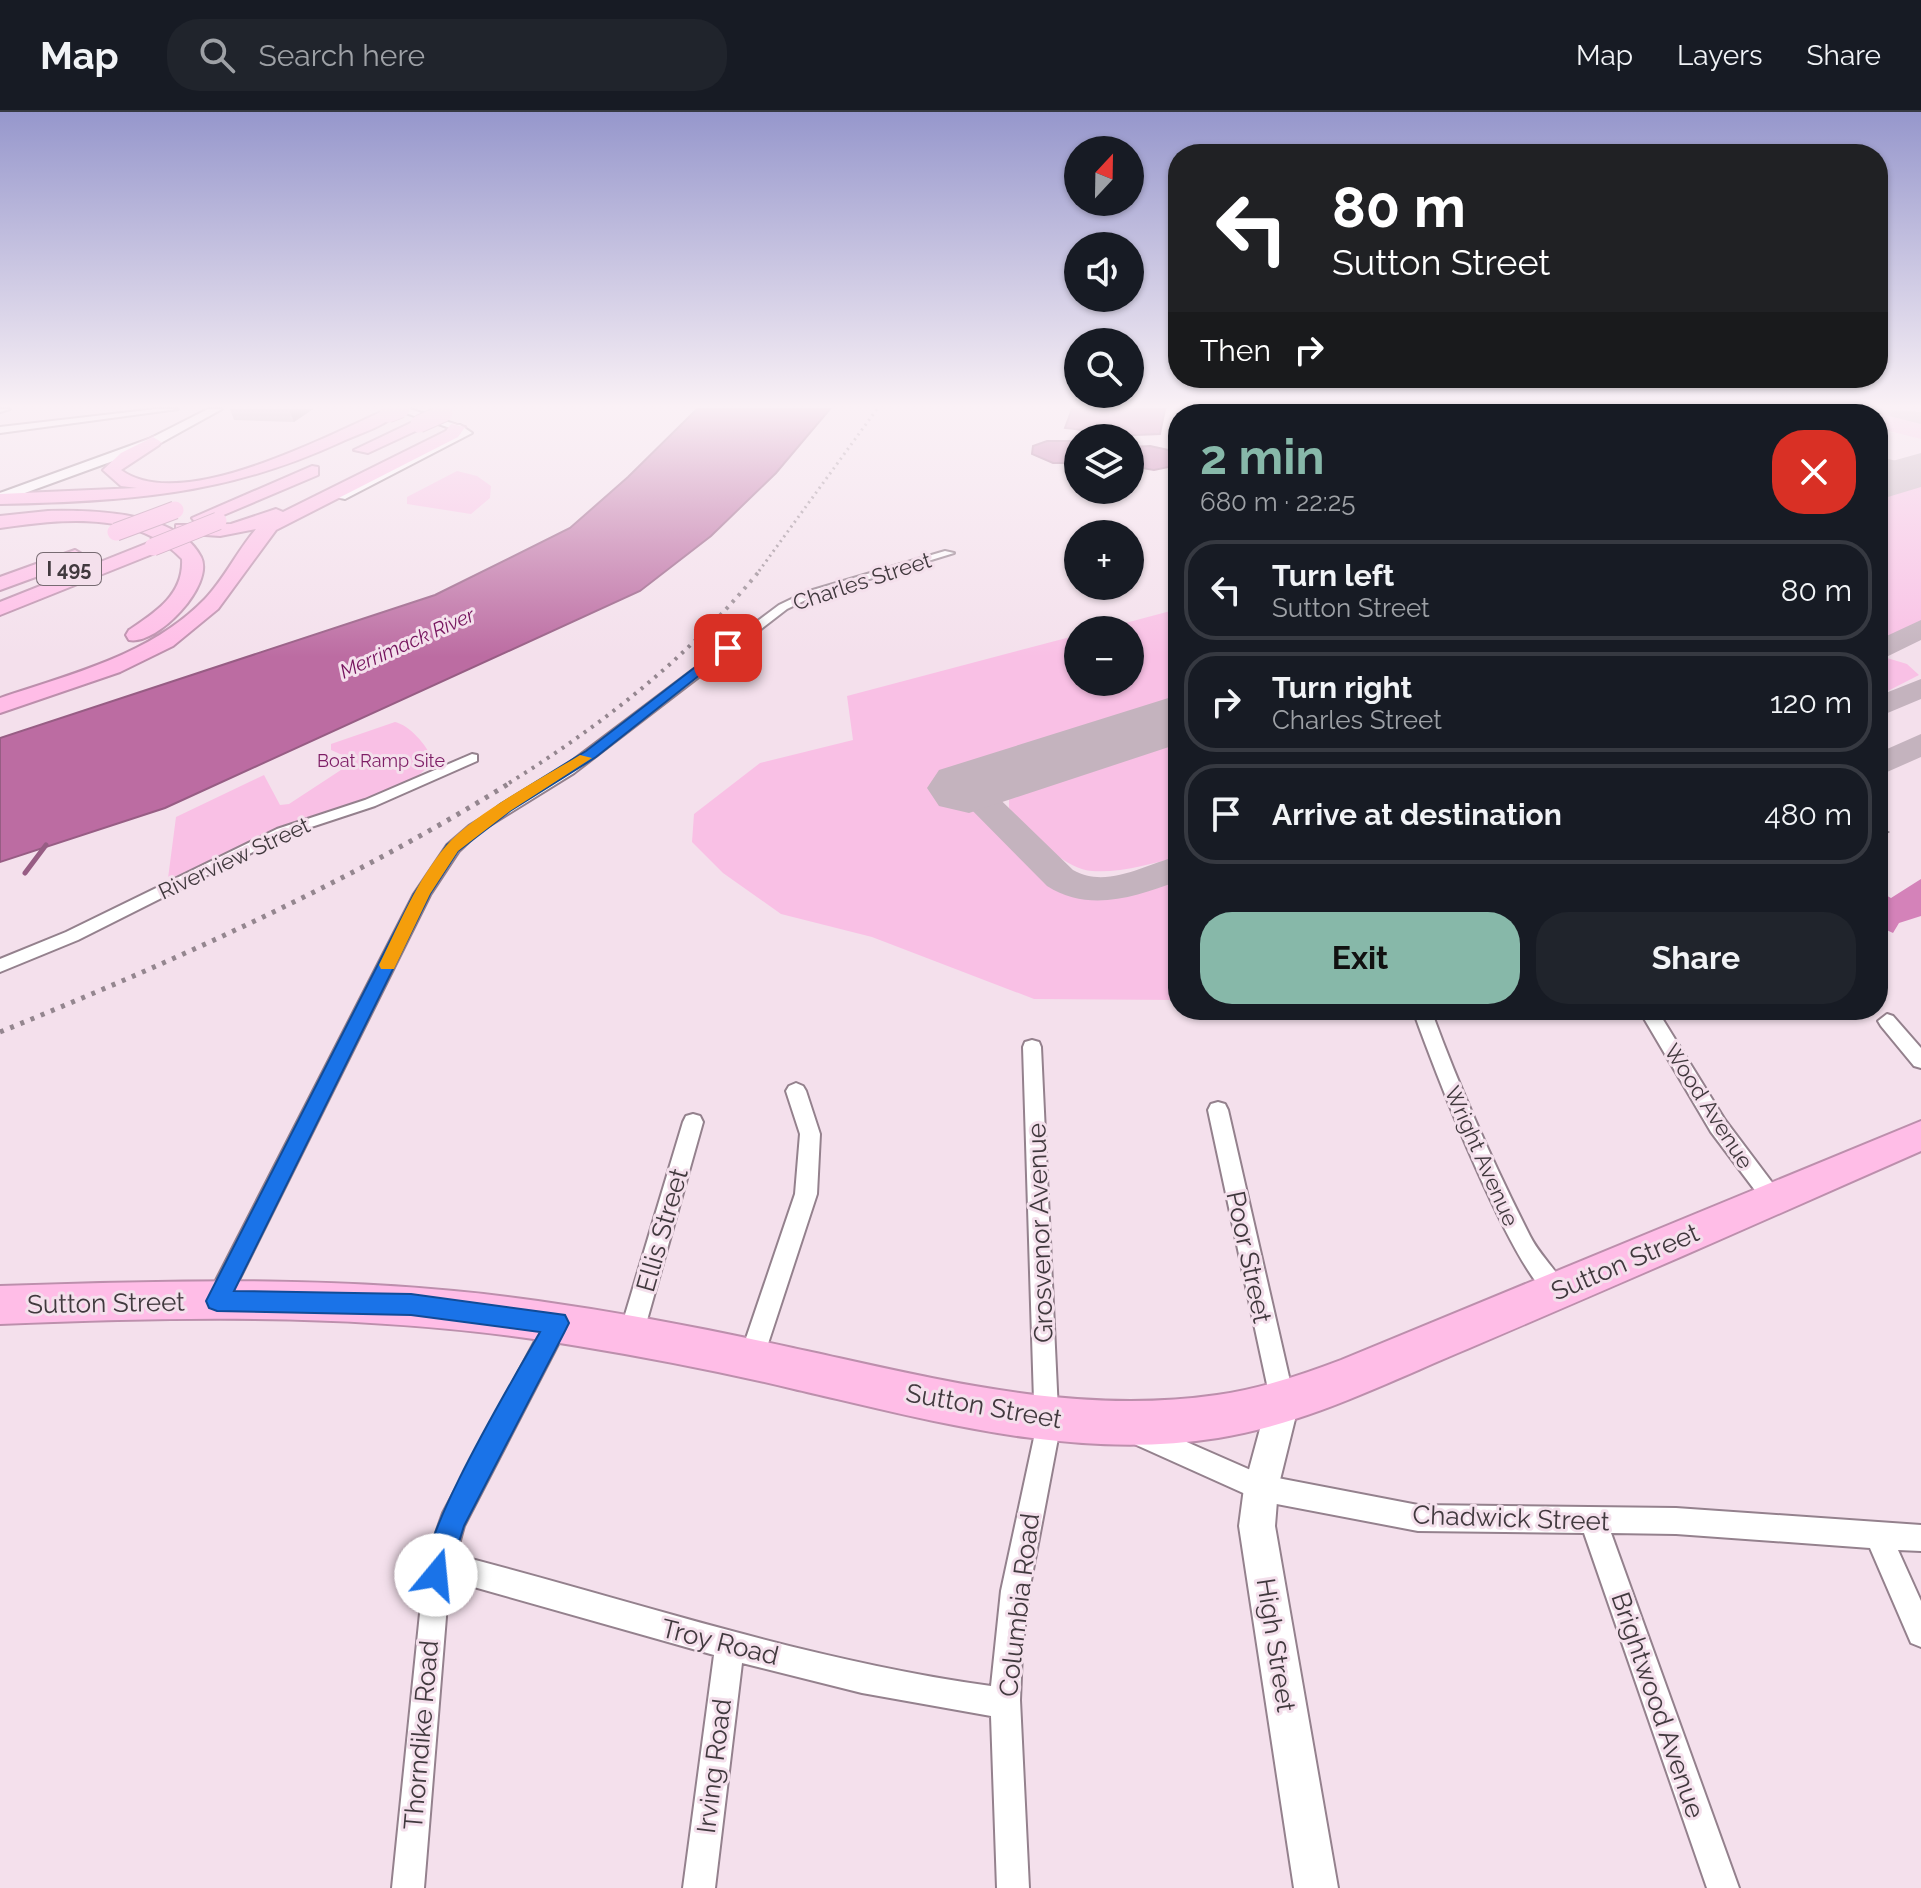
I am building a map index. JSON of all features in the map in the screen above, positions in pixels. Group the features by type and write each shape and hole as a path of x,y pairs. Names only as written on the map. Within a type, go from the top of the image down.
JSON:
{"highway":[{"path":"0,500 144,492"},
{"name":"I 495","path":"0,584 192,518 240,492"},
{"path":"0,570 133,539 264,492"},
{"path":"0,500 192,518 221,532 256,524 317,492"},
{"path":"0,706 115,665 187,626 212,604 256,539 269,526 337,492"},
{"path":"0,522 66,516 120,520 169,536 188,553 193,564 191,580 178,601 135,637 70,671 0,696"},
{"path":"61,684 149,639 196,598 208,578 208,557 200,544 192,518"},
{"name":"I 495","path":"0,596 133,539"},
{"path":"0,609 133,539"},
{"name":"Sutton Street","path":"0,1305 217,1301 411,1304 557,1323 751,1359 977,1409 1046,1419 1117,1423 1220,1417 1283,1403 1557,1292 1921,1135"}],"main road":[{"name":"High Street","path":"1283,1403 1261,1488 1257,1526 1316,1888"}],"street":[{"path":"341,497 348,492"},
{"name":"Charles Street","path":"217,1301 422,894 453,848 505,807 580,762 783,607 823,590 949,553"},
{"name":"Riverview Street","path":"0,966 72,936 282,832 370,803 472,758"},
{"name":"Wright Avenue","path":"1426,1020 1454,1098 1520,1243 1536,1270 1557,1292"},
{"name":"Wood Avenue","path":"1654,1020 1718,1126 1773,1199"},
{"path":"1887,1021 1921,1061"},
{"name":"Grosvenor Avenue","path":"1032,1047 1046,1419"},
{"path":"751,1359 806,1194 810,1134 796,1091"},
{"name":"Poor Street","path":"1218,1110 1283,1403"},
{"name":"Ellis Street","path":"630,1338 693,1122"},
{"name":"Thorndike Road","path":"408,1888 439,1564 452,1522 557,1323"},
{"name":"Columbia Road","path":"1013,1888 1005,1703 1015,1591 1047,1433 1046,1419"},
{"name":"Chadwick Street","path":"1117,1423 1261,1488 1418,1518 1676,1521 1921,1538"},
{"name":"Brightwood Avenue","path":"1593,1521 1723,1888"},
{"path":"1878,1536 1921,1633"},
{"name":"Troy Road","path":"439,1564 730,1644 913,1688 1005,1703"},
{"name":"Irving Road","path":"699,1888 730,1644"}],"green space":[{"path":"417,492 491,492 490,498 471,514 407,504 407,497"},
{"path":"1921,492 1921,622 1888,637 1888,493"},
{"path":"1168,612 1168,702 946,775 1037,870 1066,892 1109,897 1168,878 1168,1000 1034,999 872,937 781,914 723,873 692,842 694,814 760,763 853,740 847,696 1064,639 1064,696 1144,696 1144,618"},
{"path":"1888,658 1907,664 1919,675 1888,691"},
{"name":"Boat Ramp Site","path":"395,722 417,736 432,759 424,771 409,782 368,799 289,824 167,886 176,817 264,775 280,805 289,804 347,766 347,757 331,750 331,744"},
{"path":"1168,740 1168,859 1114,871 1081,869 1046,847 1024,826 1009,808 1009,794"}],"shaded area":[{"path":"1921,879 1921,916 1899,923 1893,933 1888,931 1888,896 1891,898"}],"water":[{"name":"Merrimack River","path":"611,492 757,492 711,536 640,591 165,808 0,862 0,738 435,595 570,528"}],"waterway":[{"path":"25,873 46,845"}],"taxiway":[{"path":"1888,646 1921,628"},
{"path":"1888,703 1921,688"},
{"path":"1888,761 1921,744"},
{"path":"969,788 1060,878 1073,886 1088,890 1118,888 1168,871"}],"runway":[{"path":"969,788 1168,721"}],"railway":[{"path":"759,571 817,492"},
{"path":"509,783 579,737 675,660 761,569"},
{"path":"0,1032 197,948 326,886 513,781"}],"slow traffic":[{"path":"388,965 422,894 453,848 505,807 585,758"}],"route":[{"path":"436,1575 452,1522 557,1323 476,1310 411,1304 333,1300 217,1301 422,894 453,848 505,807 569,770 728,648"}]}
